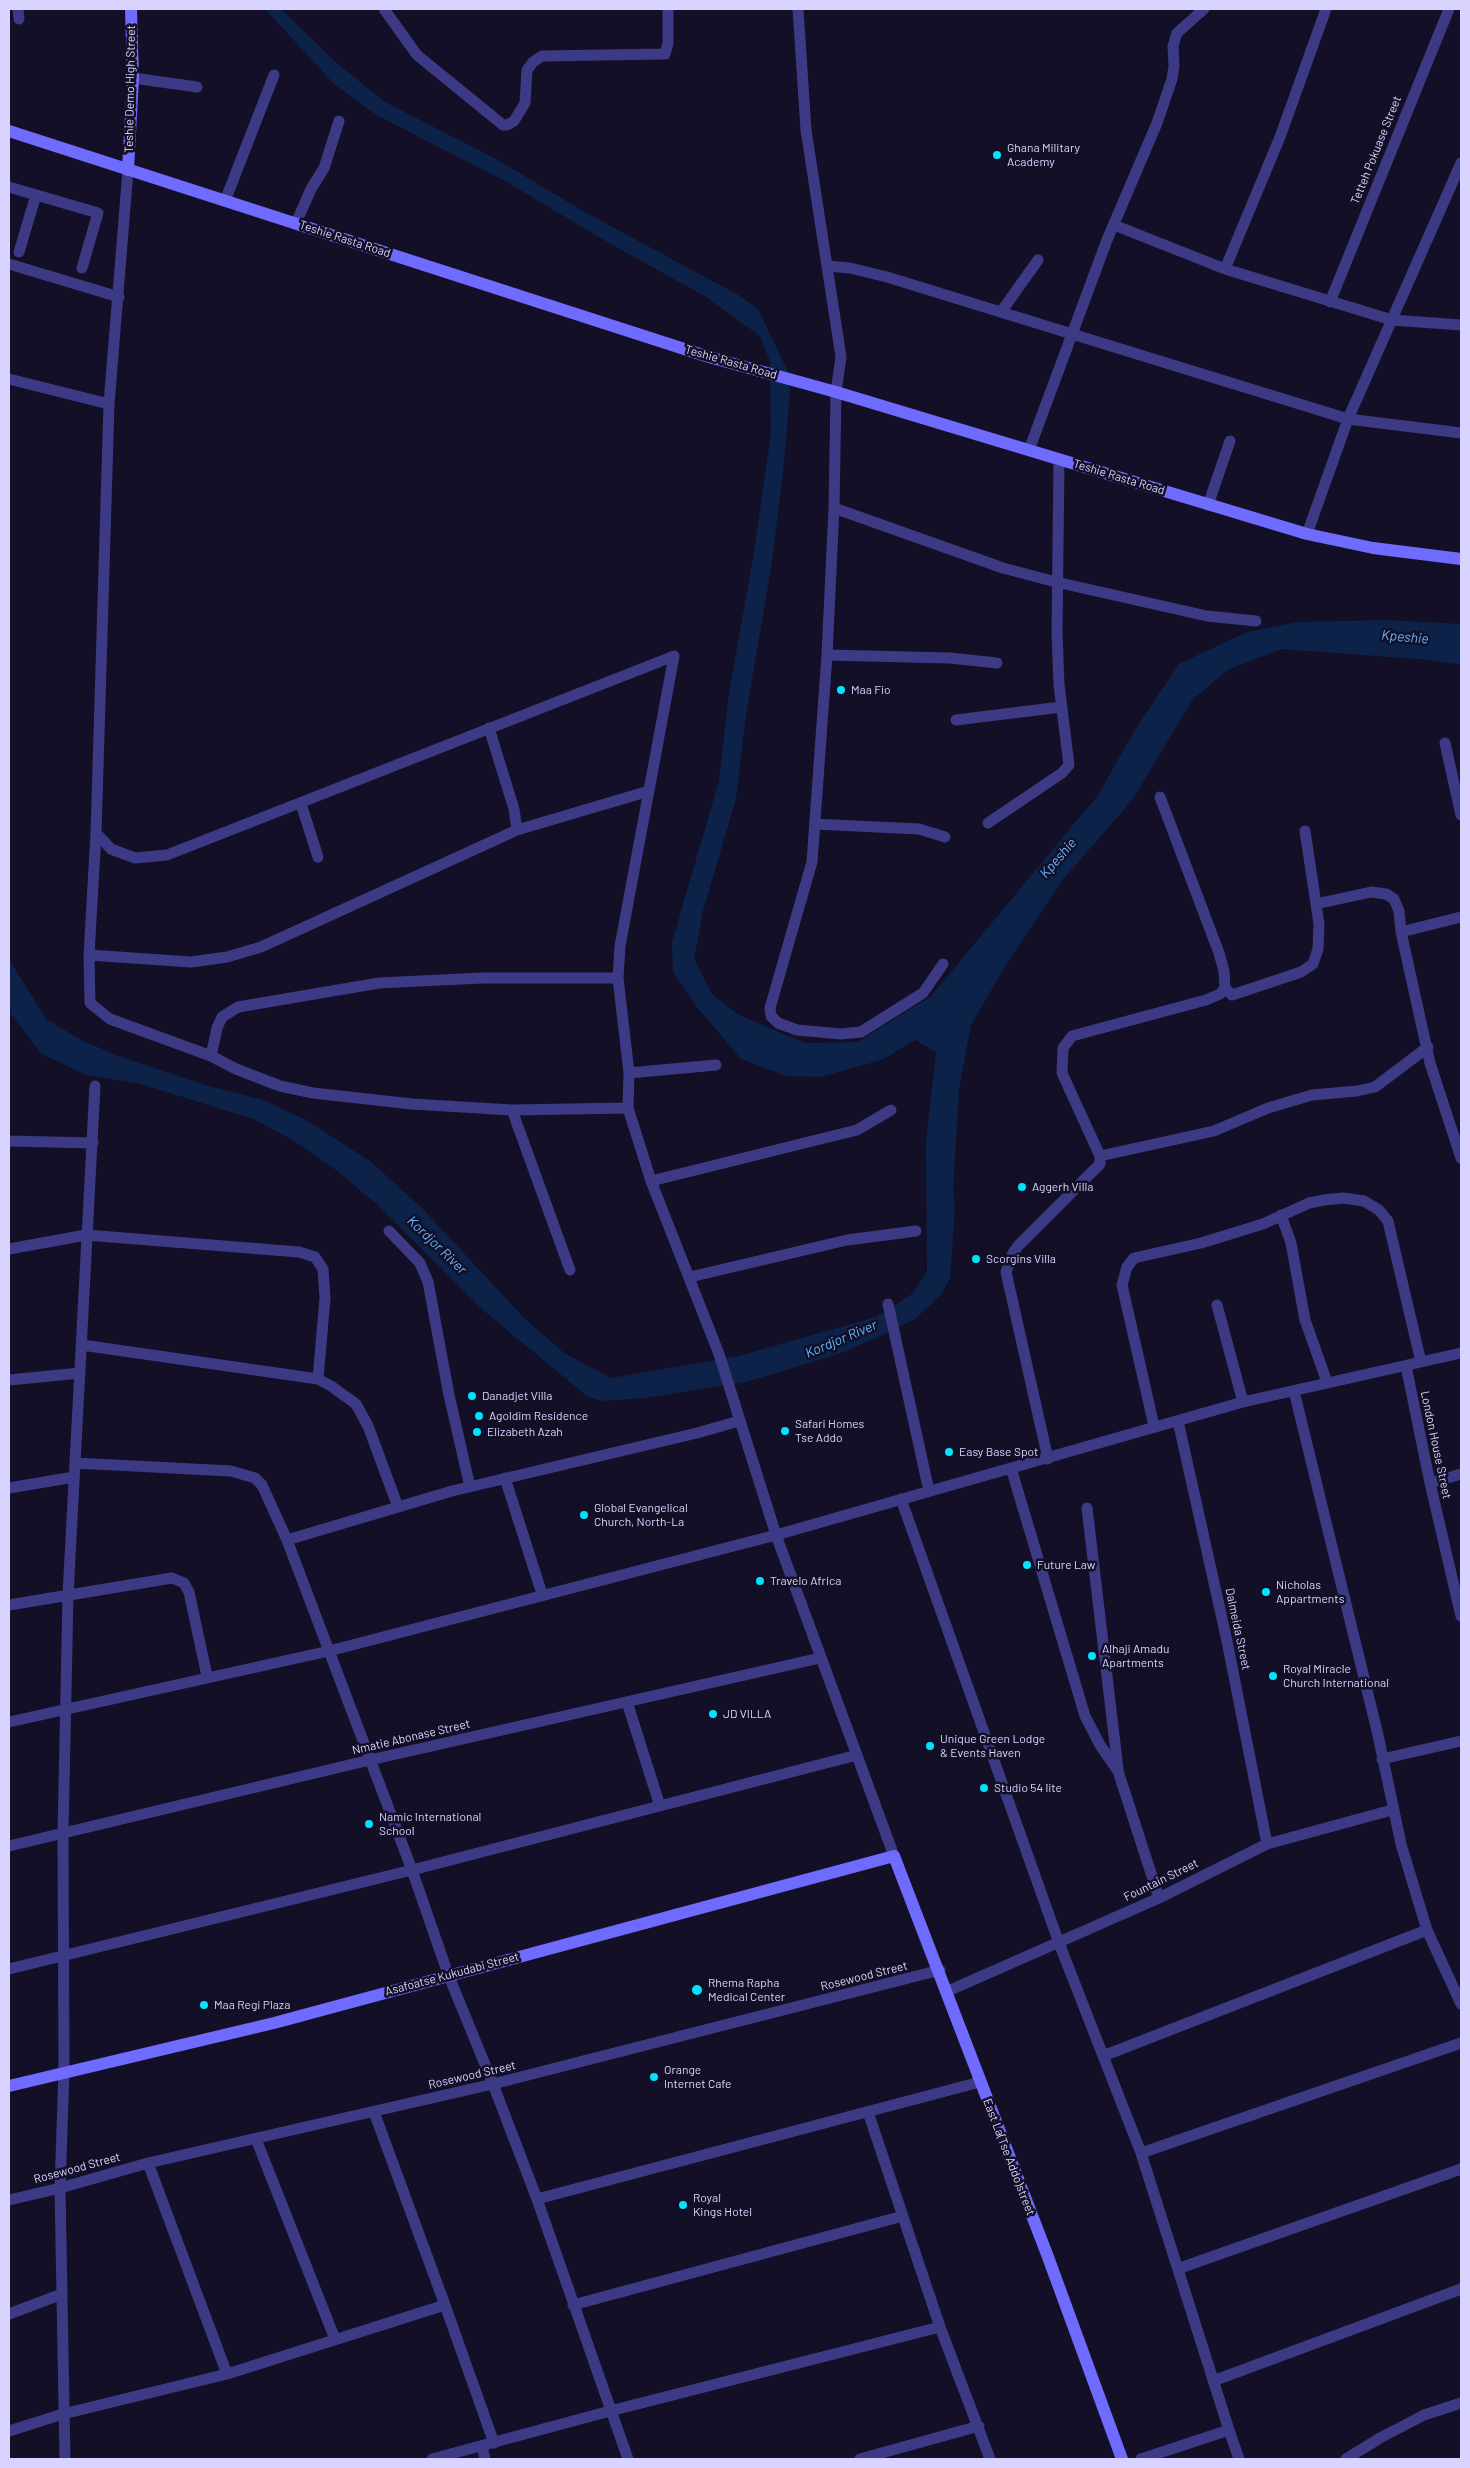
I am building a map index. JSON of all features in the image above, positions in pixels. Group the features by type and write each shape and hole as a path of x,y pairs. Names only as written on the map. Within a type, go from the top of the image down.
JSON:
{"street":[{"name":"Teshie Demo High Street","path":"128,170 133,78 131,9"},
{"path":"384,9 417,55 502,125 507,125 514,121 525,103 528,70 533,62 542,56 664,54 668,43 668,9"},
{"path":"798,9 806,130 841,357 836,392 834,508 827,655 812,862 770,1008 771,1016 778,1023 797,1030 841,1034 861,1032 923,993 943,964"},
{"path":"1029,450 1071,333 1153,132 1172,79 1174,66 1173,46 1177,33 1204,9"},
{"path":"1225,269 1280,137 1326,9"},
{"name":"Tetteh Pokuase Street","path":"1330,302 1449,9"},
{"path":"225,201 274,75"},
{"path":"133,78 196,87"},
{"path":"296,223 311,188 324,168 339,121"},
{"name":"Teshie Rasta Road","path":"9,131 709,357 836,392 1307,534 1373,548 1461,559"},
{"path":"1307,534 1348,419 1461,163"},
{"path":"128,170 109,404 96,833 89,956 90,1003 110,1019 211,1056 223,1063 280,1086 313,1093 412,1104 512,1110 628,1108"},
{"path":"9,187 98,213 82,268"},
{"path":"19,252 36,195"},
{"path":"1114,226 1225,269 1392,320 1461,325"},
{"path":"1001,312 1038,260"},
{"path":"9,264 119,297"},
{"path":"827,266 850,268 887,277 1348,419 1461,433"},
{"path":"9,379 109,404"},
{"path":"1208,504 1230,441"},
{"path":"988,823 1062,773 1069,765 1061,707 1056,582 1059,459"},
{"path":"834,508 1003,568 1207,616 1256,620"},
{"path":"827,655 950,658 997,663"},
{"path":"96,833 111,849 135,858 167,855 674,656 620,946 618,978 630,1073 628,1108 652,1181 719,1354 776,1534 820,1658 894,1856"},
{"path":"956,720 1061,707"},
{"path":"488,728 514,809 517,830"},
{"path":"1445,744 1461,815"},
{"path":"89,956 191,962 227,957 261,947 517,830 649,791"},
{"path":"1160,797 1219,953 1224,971 1225,988 1232,995 1301,972 1313,964 1318,949 1316,904 1305,831"},
{"path":"301,804 318,857"},
{"path":"815,824 919,829 945,837"},
{"path":"1316,904 1371,892 1386,894 1394,899 1399,910 1401,932 1428,1047 1430,1063 1461,1158"},
{"path":"1401,932 1461,917"},
{"path":"211,1056 217,1028 222,1016 238,1007 379,983 482,978 618,978"},
{"path":"1048,1458 1006,1272 1012,1253 1100,1164 1100,1156 1062,1073 1063,1048 1072,1036 1206,1000 1220,994 1225,988"},
{"path":"1100,1156 1214,1130 1268,1108 1312,1095 1357,1091 1375,1087 1428,1047"},
{"path":"630,1073 716,1066"},
{"path":"65,2459 60,2188 64,2072 63,1833 68,1596 95,1086"},
{"path":"512,1110 570,1270"},
{"path":"652,1181 857,1130 891,1110"},
{"path":"9,1141 93,1143"},
{"path":"1154,1426 1122,1285 1127,1267 1134,1258 1201,1242 1263,1224 1309,1204 1334,1198 1364,1202 1379,1210 1388,1221 1421,1362"},
{"path":"1281,1216 1291,1243 1298,1294 1305,1320 1327,1382"},
{"path":"389,1231 420,1263 428,1282 449,1395 470,1487"},
{"path":"690,1277 847,1240 916,1232"},
{"path":"9,1249 86,1235 299,1252 315,1258 323,1269 325,1298 318,1379"},
{"path":"888,1304 929,1491"},
{"path":"1217,1305 1243,1402"},
{"path":"82,1346 318,1379 356,1404 368,1426 398,1508"},
{"path":"9,1722 207,1676 329,1651 776,1534 1243,1402 1461,1353"},
{"name":"London House Street","path":"1406,1366 1430,1483 1459,1599 1461,1616"},
{"path":"9,1380 80,1373"},
{"path":"1294,1391 1378,1734 1392,1810 1426,1930 1461,2004"},
{"path":"286,1540 470,1487 739,1421"},
{"name":"Dalmeida Street","path":"1178,1421 1227,1641 1268,1844"},
{"path":"76,1463 244,1473 255,1478 262,1485 286,1540 329,1651 412,1870 448,1974 537,2199 628,2459"},
{"path":"1011,1468 1085,1716 1100,1745 1118,1770"},
{"path":"1430,1483 1461,1474"},
{"path":"9,1488 74,1477"},
{"path":"505,1478 542,1594"},
{"path":"901,1499 1059,1943 1141,2153 1180,2268 1213,2381 1239,2459"},
{"path":"1087,1508 1118,1770 1158,1898"},
{"path":"9,1605 172,1578 184,1583 190,1592 207,1676"},
{"name":"Nmatie Abonase Street","path":"9,1846 370,1760 820,1658"},
{"path":"627,1702 660,1806"},
{"path":"1382,1759 1461,1741"},
{"path":"9,1969 412,1870 857,1755"},
{"name":"Fountain Street","path":"948,1991 1158,1898 1268,1844 1392,1810"},
{"name":"East La(Tse Addo)street","path":"894,1856 948,1991 980,2082 1048,2257 1122,2459"},
{"name":"Asafoatse Kukudabi Street","path":"9,2086 274,2023 448,1974 639,1926 894,1856"},
{"path":"1104,2056 1426,1930"},
{"name":"Rosewood Street","path":"9,2200 60,2188 148,2163 493,2084 940,1970"},
{"path":"1141,2153 1461,2043"},
{"path":"537,2199 980,2082"},
{"path":"374,2112 446,2305 494,2443"},
{"path":"868,2112 940,2327 990,2459"},
{"path":"256,2139 335,2339"},
{"path":"148,2163 227,2374"},
{"path":"1180,2268 1461,2169"},
{"path":"573,2305 903,2216"},
{"path":"1213,2381 1461,2289"},
{"path":"9,2314 62,2294"},
{"path":"9,2431 63,2414 227,2374 446,2305"},
{"path":"432,2459 610,2410 940,2327"},
{"path":"1346,2459 1380,2438 1424,2415 1461,2403"},
{"path":"860,2459 979,2426"},
{"path":"1140,2459 1229,2430"},
{"path":"482,2446 485,2459"}],"water":[{"path":"265,9 281,9 339,65 385,102 498,160 583,211 740,296 758,309 788,372 790,392 784,464 772,562 746,715 736,799 703,911 694,959 712,994 739,1015 805,1043 858,1042 931,996 1098,795 1136,728 1179,664 1247,632 1297,622 1386,620 1461,624 1461,665 1430,660 1282,649 1229,669 1193,699 1133,799 1061,882 1009,960 971,1025 959,1089 953,1190 955,1208 950,1279 939,1297 915,1319 885,1334 839,1354 746,1382 645,1398 602,1401 588,1397 484,1311 378,1205 332,1167 291,1139 253,1119 141,1084 86,1075 42,1054 9,1012 9,959 46,1019 83,1041 124,1058 205,1085 263,1100 306,1120 370,1161 422,1208 525,1319 564,1353 611,1378 738,1356 876,1317 912,1294 927,1272 926,1142 936,1052 915,1040 882,1060 820,1077 786,1076 741,1059 696,1006 673,972 672,942 719,781 729,693 754,552 771,433 770,361 760,336 706,297 609,243 505,181 378,116 334,84"}],"place":[{"name":"Ghana Military Academy","path":"997,155"},
{"name":"Maa Fio","path":"841,690"},
{"name":"Aggerh Villa","path":"1022,1187"},
{"name":"Scorgins Villa","path":"976,1259"},
{"name":"Danadjet Villa","path":"472,1396"},
{"name":"Agoldim Residence","path":"479,1416"},
{"name":"Safari Homes Tse Addo","path":"785,1431"},
{"name":"Elizabeth Azah","path":"477,1432"},
{"name":"Easy Base Spot","path":"949,1452"},
{"name":"Global Evangelical Church, North-La","path":"584,1515"},
{"name":"Future Law","path":"1027,1565"},
{"name":"Travelo Africa","path":"760,1581"},
{"name":"Nicholas Appartments","path":"1266,1592"},
{"name":"Alhaji Amadu Apartments","path":"1092,1656"},
{"name":"Royal Miracle Church International","path":"1273,1676"},
{"name":"JD VILLA","path":"713,1714"},
{"name":"Unique Green Lodge & Events Haven","path":"930,1746"},
{"name":"Studio 54 lite","path":"984,1788"},
{"name":"Namic International School","path":"369,1824"},
{"name":"Rhema Rapha Medical Center","path":"697,1990"},
{"name":"Maa Regi Plaza","path":"204,2005"},
{"name":"Orange Internet Cafe","path":"654,2077"},
{"name":"Royal Kings Hotel","path":"683,2205"}],"water label":[{"name":"Kpeshie","path":"1405,637"},
{"name":"Kpeshie","path":"1058,858"},
{"name":"Kordjor River","path":"437,1245"},
{"name":"Kordjor River","path":"841,1339"}]}
